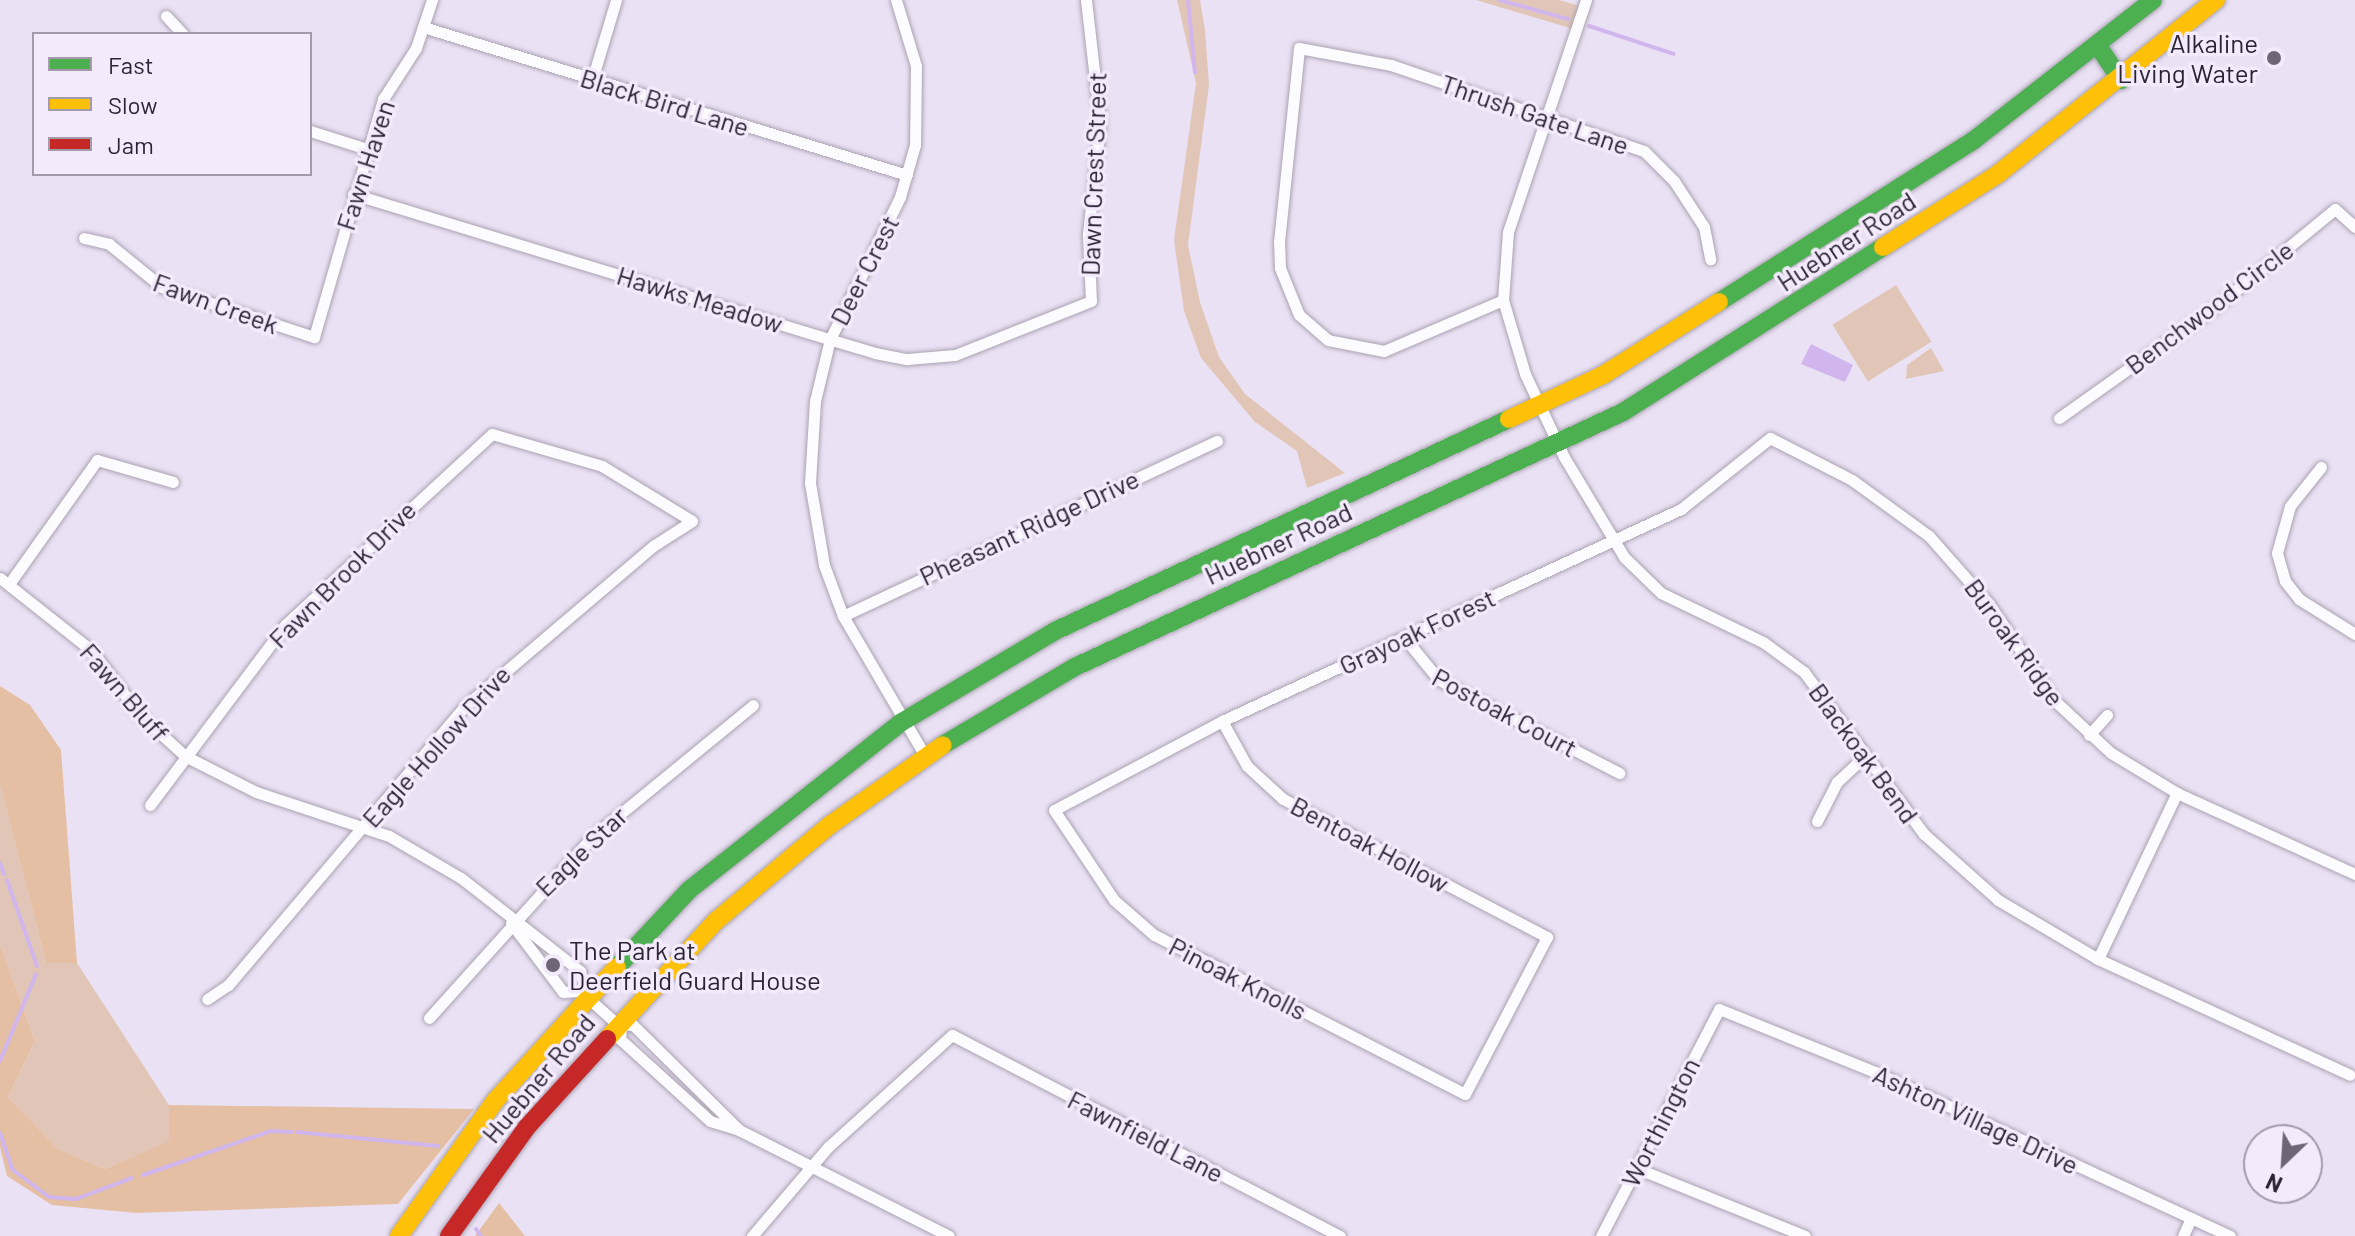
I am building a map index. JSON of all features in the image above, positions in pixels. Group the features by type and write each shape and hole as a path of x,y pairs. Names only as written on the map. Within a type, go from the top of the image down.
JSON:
{"main road":[{"name":"Huebner Road","path":"399,1236 495,1101 584,994 689,890 902,722 1055,631 1603,375 1974,140 2153,0"},
{"name":"Huebner Road","path":"449,1236 527,1127 717,920 830,825 925,756 1075,667 1623,412 1998,174 2121,80 2216,0"},
{"path":"2098,46 2121,80"}],"street":[{"name":"Fawn Haven","path":"314,337 383,99 423,27 432,0"},
{"path":"592,80 616,0"},
{"name":"Deer Crest","path":"896,0 918,92 907,175 830,339 815,401 810,483 824,565 843,616 902,722 925,756"},
{"name":"Dawn Crest Street","path":"1086,0 1099,93 1088,234 1091,301"},
{"name":"Blackoak Bend","path":"1586,0 1508,232 1503,300 1507,329 1541,405 1613,541 1661,593 1763,642 1804,672 1838,711 1865,756 1954,863 2022,916 2098,959 2350,1075"},
{"path":"166,16 181,32"},
{"name":"Black Bird Lane","path":"423,27 907,175"},
{"name":"Thrush Gate Lane","path":"1503,300 1384,351 1337,344 1299,315 1280,268 1279,242 1299,48 1369,59 1626,143 1659,163 1704,227 1710,259"},
{"path":"312,132 367,149"},
{"name":"Hawks Meadow","path":"353,194 891,356 939,358 1091,301"},
{"name":"Benchwood Circle","path":"2059,418 2218,305 2335,209 2355,227"},
{"name":"Fawn Creek","path":"84,238 109,244 162,287 314,337"},
{"name":"Eagle Hollow Drive","path":"207,999 228,985 464,707 516,658 692,521 602,466 492,434"},
{"name":"Fawn Brook Drive","path":"150,805 286,624 492,434"},
{"name":"Grayoak Forest","path":"1054,810 1222,721 1613,541 1712,489 1770,438"},
{"name":"Buroak Ridge","path":"1770,438 1852,480 1929,536 1989,604 2055,701 2089,735 2177,793 2355,874"},
{"name":"Pheasant Ridge Drive","path":"843,616 1217,441"},
{"path":"4,581 97,460 173,482"},
{"path":"2321,467 2290,506 2277,553 2285,581 2299,599 2355,634"},
{"name":"Fawn Bluff","path":"4,581 92,651 140,715 185,756 256,792 364,826 418,850 510,922 580,971 584,994 563,992 526,951 510,922"},
{"name":"Postoak Court","path":"1404,637 1439,680 1619,773"},
{"name":"Eagle Star","path":"429,1018 510,922 592,837 700,742 753,705"},
{"path":"2089,735 2107,715"},
{"name":"Bentoak Hollow","path":"1222,721 1247,766 1283,799 1547,937 1465,1094"},
{"path":"1817,821 1837,782 1865,756"},
{"path":"2098,959 2177,793"},
{"name":"Pinoak Knolls","path":"1054,810 1114,900 1154,935 1465,1094"},
{"path":"584,994 619,1025 633,1025 739,1130"},
{"name":"Worthington","path":"1601,1236 1719,1009"},
{"name":"Ashton Village Drive","path":"1719,1009 1865,1067 2230,1236"},
{"path":"619,1025 620,1039 702,1116 739,1130 949,1236"},
{"name":"Fawnfield Lane","path":"811,1165 952,1035 1340,1236"},
{"path":"752,1236 811,1165"},
{"path":"1636,1168 1805,1236"},
{"path":"2183,1236 2191,1218"}],"shaded area":[{"path":"1177,0 1200,0 1205,30 1209,85 1188,245 1200,302 1219,357 1245,394 1345,473 1307,488 1297,451 1255,422 1201,358 1184,311 1174,240 1196,83"},
{"path":"1476,0 1559,0 1580,6 1573,29"},
{"path":"1896,285 1932,342 1868,382 1832,325"},
{"path":"1811,344 1853,365 1845,382 1801,364"},
{"path":"1931,348 1944,371 1906,379 1907,365"},
{"path":"0,686 30,705 61,750 77,963 46,963 0,785"},
{"path":"0,785 46,963 77,963 169,1105 170,1141 105,1169 58,1149 8,1097 35,1041 0,944"},
{"path":"0,944 35,1041 8,1097 58,1149 105,1169 169,1141 169,1105 474,1109 398,1204 137,1213 52,1205 7,1176 0,1147"},
{"path":"499,1203 525,1236 475,1236"}],"waterway":[{"path":"1188,0 1195,73"},
{"path":"1499,0 1568,19"},
{"path":"1589,26 1674,54"},
{"path":"0,863 4,874"},
{"path":"7,880 37,966"},
{"path":"0,1061 36,974"},
{"path":"143,1175 271,1131 292,1132"},
{"path":"297,1132 438,1146"},
{"path":"0,1133 13,1170 49,1197 76,1199 132,1178"},
{"path":"476,1229 481,1236"}],"traffic: fast":[{"path":"1719,302 1974,140 2153,0"},
{"path":"2098,46 2121,80"},
{"path":"943,745 1075,667 1623,412 1883,247"},
{"path":"617,967 689,890 902,722 1055,631 1509,419"}],"traffic: slow":[{"path":"1883,247 1998,174 2216,0"},
{"path":"1509,419 1603,375 1719,302"},
{"path":"607,1039 717,920 830,825 943,745"},
{"path":"399,1236 495,1101 617,967"}],"traffic: jam":[{"path":"449,1236 527,1127 607,1039"}],"place":[{"name":"Alkaline Living Water","path":"2274,58"},
{"name":"The Park at Deerfield Guard House","path":"553,965"}]}
